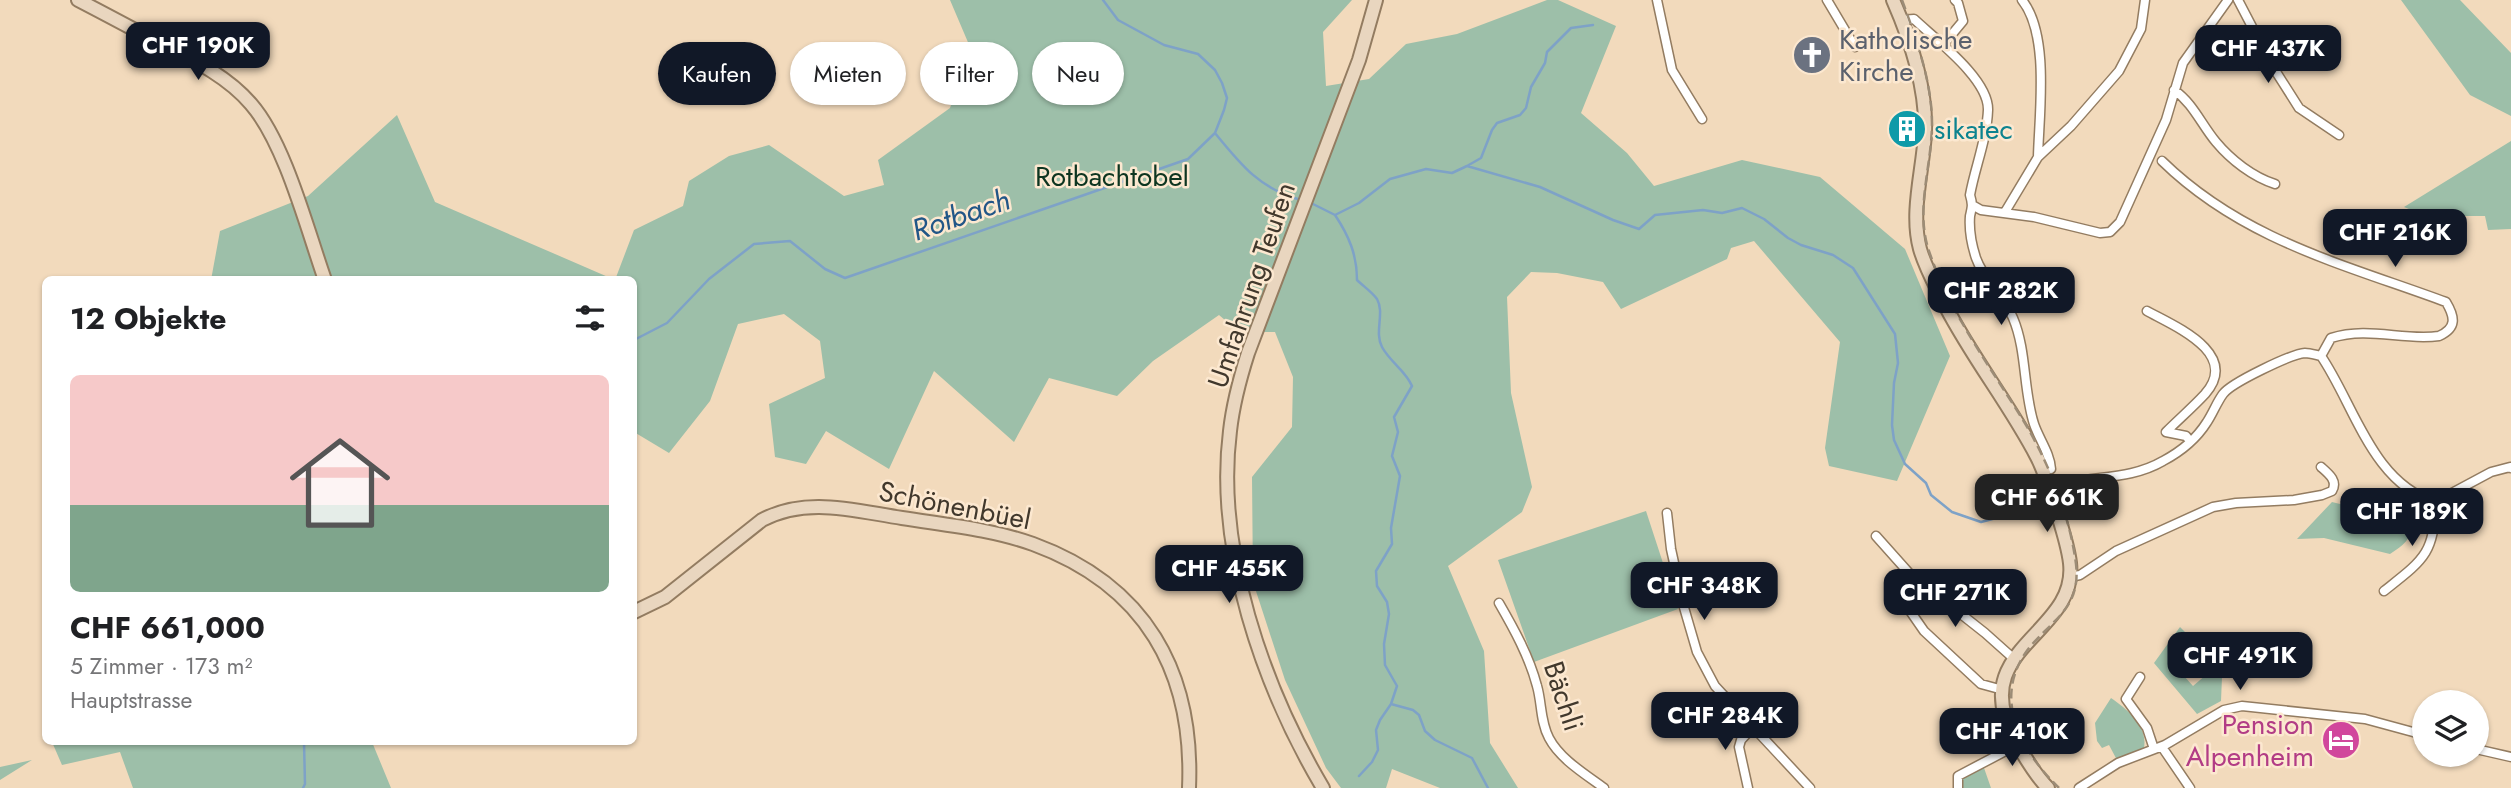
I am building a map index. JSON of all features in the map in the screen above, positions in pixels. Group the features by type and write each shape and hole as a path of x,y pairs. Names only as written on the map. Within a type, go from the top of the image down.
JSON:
{"street":[{"path":"78,0 204,66 240,92 261,117 272,138 324,276"},
{"name":"Umfahrung Teufen","path":"1323,788 1275,691 1244,592 1233,538 1228,483 1230,432 1235,401 1256,328 1368,32 1376,0"},
{"path":"1657,0 1672,70 1702,119"},
{"path":"1827,0 1855,47"},
{"path":"1893,0 1919,78 1924,107 1925,132 1916,209 1920,251 1965,344 2030,444 2049,488 2070,562 2070,580 2060,606 2013,658 2003,690 2004,714 2017,745 2048,788"},
{"path":"1943,46 1963,21 1955,0"},
{"path":"2022,0 2030,15 2039,47 2038,157"},
{"path":"2005,212 2038,157 2071,126 2119,71 2141,29 2146,0"},
{"path":"1901,20 1914,19 1980,83 1988,107 1970,195 1974,206 1981,210 2034,217 2100,233 2110,232 2120,222 2166,120 2183,63 2228,0"},
{"path":"2238,0 2273,67 2299,107 2339,135"},
{"path":"2174,90 2194,108 2217,143 2258,178 2275,184"},
{"path":"2161,161 2187,186 2244,224 2303,251 2446,302 2454,314 2454,324 2448,332 2439,336 2363,332 2346,334 2331,338 2321,356"},
{"path":"1974,206 1970,214 1970,235 1976,258 1987,281 2012,315 2018,331 2034,424 2051,462 2051,469 2043,473"},
{"path":"2147,311 2202,343 2211,356 2214,380 2210,387 2166,432 2186,436 2190,441"},
{"path":"2049,488 2140,472 2163,461 2190,441 2207,423 2222,395 2236,383 2305,353 2321,356 2331,370 2364,436 2392,474 2411,491 2435,502"},
{"path":"2070,580 2116,551 2213,507 2294,500 2332,492 2333,478 2321,467"},
{"path":"2435,502 2491,472 2511,467"},
{"path":"2384,591 2413,568 2428,551 2434,527 2435,502"},
{"name":"Schönenbüel","path":"637,611 665,597 762,520 776,512 796,507 822,506 948,525 1031,544 1063,556 1089,570 1117,593 1147,625 1170,666 1183,703 1188,732 1189,786"},
{"path":"1667,513 1674,563 1697,652 1715,686 1810,788"},
{"path":"1876,536 1909,572 2013,658"},
{"path":"1899,595 1924,631 1981,684 2003,690"},
{"name":"Bächli","path":"1499,603 1527,655 1538,688 1540,709 1549,739 1560,753 1604,788"},
{"path":"2140,677 2126,699 2158,748 2190,788"},
{"path":"2079,788 2118,763 2158,748 2224,710 2242,706 2365,719 2412,731"},
{"path":"1748,788 1739,747 1741,740 1753,727"},
{"path":"1958,788 1958,776 2017,745"},
{"path":"2489,752 2511,757"}],"green space":[{"name":"Rotbachtobel","path":"950,0 1352,0 1323,32 1326,86 1369,79 1406,44 1457,34 1547,0 1558,0 1616,26 1581,113 1627,153 1654,186 1742,160 1820,177 1905,249 1950,356 1897,481 1829,466 1825,448 1840,342 1754,241 1731,248 1727,259 1621,309 1603,282 1557,273 1531,272 1507,297 1511,393 1532,487 1522,512 1448,566 1484,651 1490,743 1518,788 1440,788 1392,769 1386,788 1341,788 1326,768 1285,680 1253,582 1252,477 1292,427 1293,377 1275,332 1239,332 1219,315 1153,361 1117,396 1049,378 1014,442 934,371 889,469 826,431 806,464 775,457 769,404 825,378 820,341 784,314 738,324 710,401 669,453 637,434 637,276 617,276 634,230 683,206 689,181 729,156 769,145 844,196 884,185 878,160 951,105 1018,105 1018,42 968,42"},
{"path":"2401,0 2460,0 2511,53 2511,116 2470,95"},
{"path":"397,115 435,202 606,276 212,276 220,231 308,196"},
{"path":"2511,141 2511,229 2488,230 2485,216 2426,216 2404,207"},
{"path":"2332,502 2400,519 2410,515 2410,534 2401,546 2390,554 2324,538 2297,539"},
{"path":"1646,511 1678,609 1534,662 1498,560"},
{"path":"2180,627 2197,644 2175,666 2193,686 2213,669 2222,677 2221,701 2197,714 2154,663"},
{"path":"2111,698 2135,719 2144,740 2144,748 2117,760 2109,745 2102,748 2097,741 2095,723"},
{"path":"53,745 373,745 391,788 133,788 120,752 62,765"},
{"path":"32,760 0,780 0,767"},
{"path":"1983,765 1991,788 1960,788 1960,777"}],"waterway":[{"name":"Rotbach","path":"637,338 667,323 709,279 754,244 790,241 825,269 845,278 1188,159 1215,133 1227,98 1222,83 1215,70 1198,54 1164,45 1118,20 1103,0"},
{"path":"1467,166 1481,158 1497,123 1520,115 1526,108 1531,87 1545,63 1547,52 1571,28 1593,25"},
{"path":"1215,133 1252,174 1274,189 1301,200"},
{"path":"1311,203 1335,215 1359,203 1390,179 1426,169 1452,173 1467,166 1540,187 1639,229 1655,215 1703,210 1722,213 1742,208 1764,219 1788,238 1833,255 1853,268 1895,334 1898,363 1892,425 1894,440 1905,464 1926,483 1931,495 1952,512 1981,522 2000,517"},
{"path":"1335,215 1351,246 1356,262 1357,280 1375,296 1379,304 1379,335 1382,347 1412,386 1394,417 1398,432 1392,456 1400,476 1391,528 1392,544 1376,571 1377,586 1387,602 1389,614 1384,644 1385,665 1397,686 1391,704 1413,710 1419,715 1425,731 1435,740 1472,758 1488,788"},
{"path":"1359,776 1372,762 1378,750 1376,730 1391,704"},
{"name":"Rotbach","path":"303,788 304,745"}],"railway":[{"path":"1902,0 1922,60 1931,108 1931,139 1924,205 1925,238 1930,254 1961,321 2043,457 2058,492 2073,546 2076,579 2070,602 2029,648 2012,685 2015,722 2022,740 2059,788"}],"place":[{"name":"Katholische Kirche","path":"1812,55"},
{"name":"sikatec","path":"1907,129"},
{"name":"Pension Alpenheim","path":"2341,740"}]}
